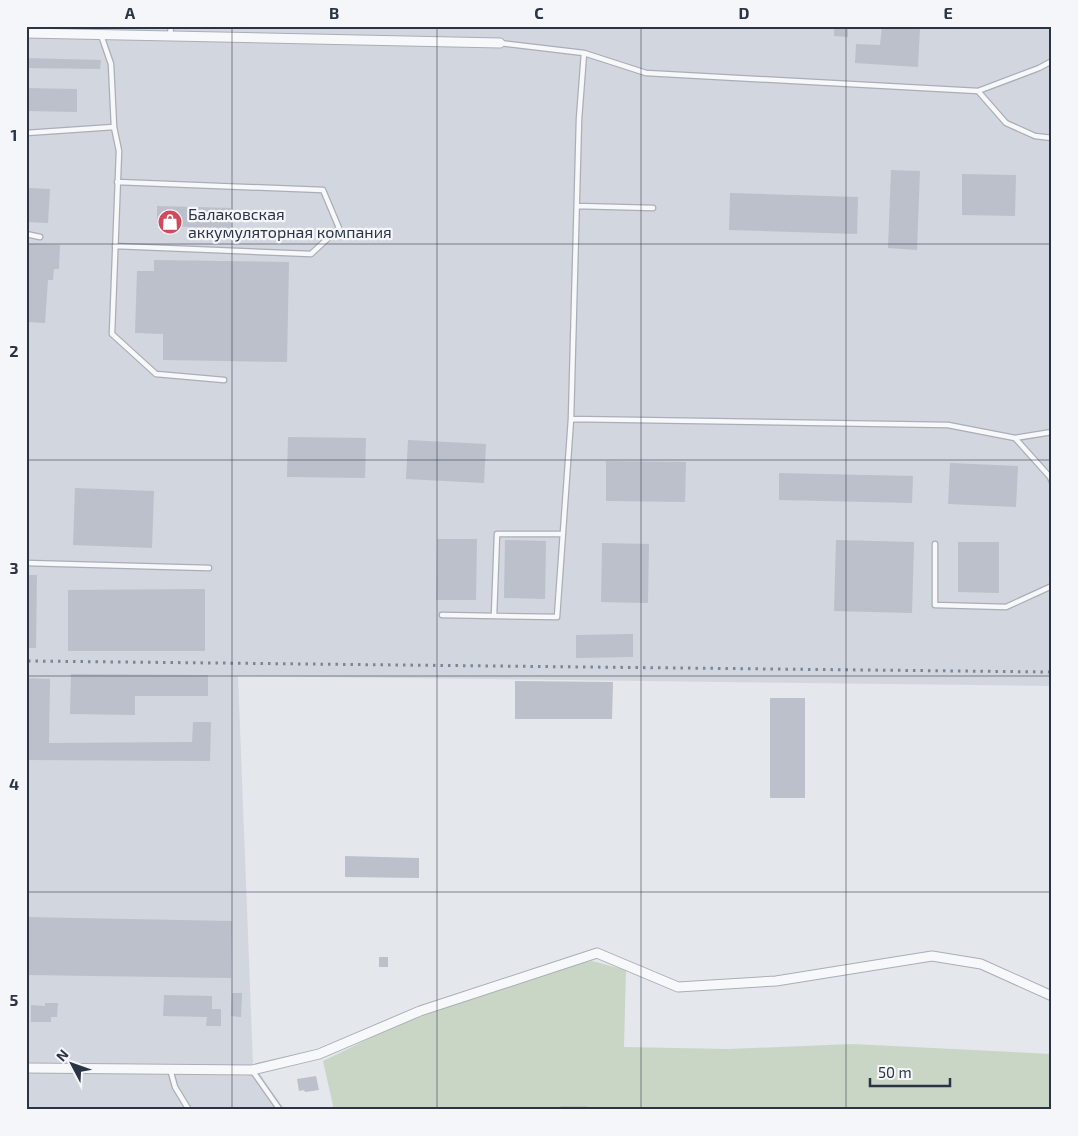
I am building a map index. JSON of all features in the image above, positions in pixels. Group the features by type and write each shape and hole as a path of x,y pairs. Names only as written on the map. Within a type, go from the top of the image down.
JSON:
{"street":[{"path":"26,33 500,42"},
{"path":"26,1068 252,1070 319,1054 420,1011 597,953 678,987 776,980 932,956 981,964 1052,996"}],"lane":[{"path":"170,36 171,26"},
{"path":"100,35 111,64 114,126 119,151 112,334 156,374 224,380"},
{"path":"500,42 584,53 646,74 978,91 1039,68 1052,61"},
{"path":"442,615 558,617 571,419 579,120 584,53"},
{"path":"978,91 1006,123 1035,136 1052,138"},
{"path":"26,133 114,126"},
{"path":"115,246 311,254 338,228 323,190 118,182"},
{"path":"577,206 653,208"},
{"path":"26,234 40,237"},
{"path":"571,419 948,426 1015,438 1052,432"},
{"path":"1015,438 1050,477 1052,482"},
{"path":"494,616 497,534 563,534"},
{"path":"935,544 935,605 1006,607 1052,586"},
{"path":"26,563 209,568"},
{"path":"170,1069 175,1087 189,1110"},
{"path":"252,1070 280,1110"},
{"path":"562,1110 586,1110"}],"shaded area":[{"path":"26,26 1052,26 1052,686 238,676 253,1064 285,1110 26,1110"}],"green space":[{"path":"592,961 626,970 624,1047 728,1049 852,1044 1052,1054 1052,1110 334,1110 323,1061 395,1026 551,970"}],"building":[{"path":"834,26 848,26 848,37 834,36"},
{"path":"882,26 920,28 918,67 855,63 856,44 880,45"},
{"path":"26,58 101,60 100,69 26,68"},
{"path":"26,88 77,89 77,112 26,111"},
{"path":"891,170 920,171 917,250 888,248"},
{"path":"962,174 1016,175 1015,216 962,215"},
{"path":"29,188 50,189 48,223 27,222"},
{"path":"730,193 858,197 857,234 729,230"},
{"path":"157,206 231,208 231,228 157,226"},
{"path":"28,244 60,245 59,269 54,269 53,280 48,280 45,323 26,322"},
{"path":"154,260 289,262 287,362 163,360 163,334 135,333 137,271 154,271"},
{"path":"288,437 366,438 365,478 287,477"},
{"path":"408,440 486,444 484,483 406,479"},
{"path":"606,461 686,462 685,502 606,501"},
{"path":"950,463 1018,466 1016,507 948,504"},
{"path":"779,473 913,476 912,503 779,500"},
{"path":"75,488 154,491 152,548 73,545"},
{"path":"437,539 477,539 476,600 436,600"},
{"path":"505,540 546,541 545,599 504,598"},
{"path":"836,540 914,542 912,613 834,611"},
{"path":"958,542 999,542 999,593 958,592"},
{"path":"602,543 649,544 648,603 601,602"},
{"path":"26,575 37,575 36,648 26,648"},
{"path":"205,589 205,651 68,651 68,590"},
{"path":"633,634 633,657 576,658 576,635"},
{"path":"71,674 208,675 208,696 135,696 135,715 70,714"},
{"path":"26,678 50,679 49,743 192,742 193,722 211,722 210,761 26,760"},
{"path":"515,681 613,682 612,719 515,719"},
{"path":"770,698 805,698 805,798 770,798"},
{"path":"345,856 419,858 419,878 345,877"},
{"path":"26,917 232,921 231,978 26,975"},
{"path":"379,957 388,957 388,967 379,967"},
{"path":"232,993 242,993 241,1017 231,1016"},
{"path":"164,995 212,996 212,1009 221,1009 221,1026 206,1026 207,1017 163,1016"},
{"path":"45,1003 58,1003 57,1017 51,1017 51,1022 31,1022 31,1005 45,1006"},
{"path":"316,1076 319,1090 299,1091 297,1079"}],"railway":[{"path":"28,661 1052,672"}],"place":[{"name":"Балаковская аккумуляторная компания","path":"170,222"}]}
